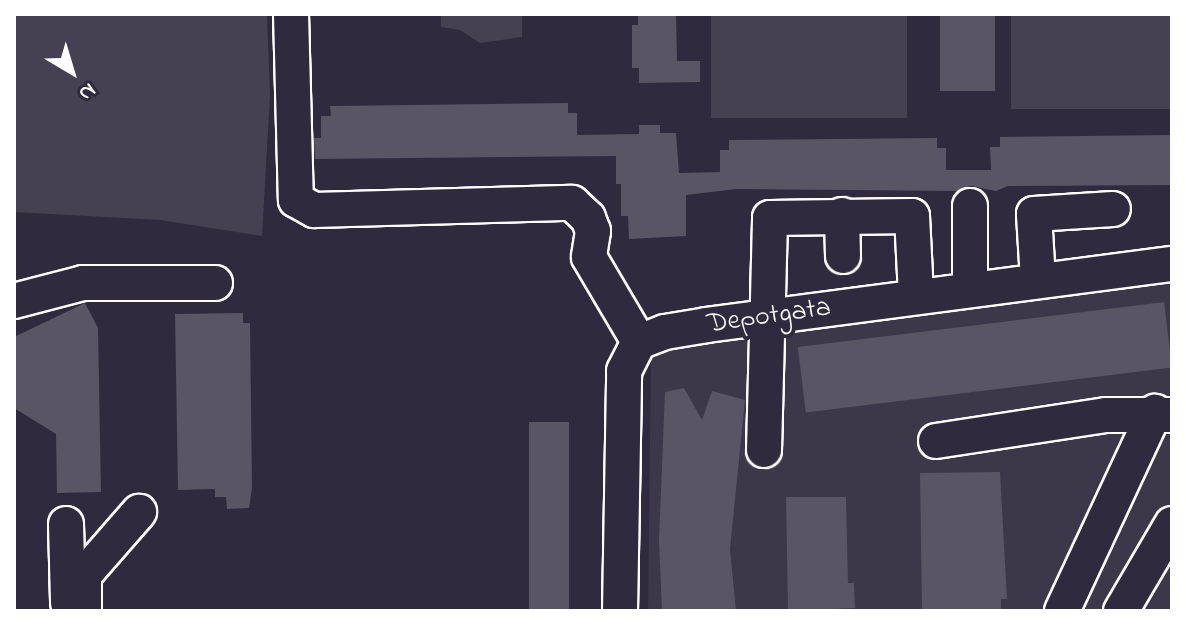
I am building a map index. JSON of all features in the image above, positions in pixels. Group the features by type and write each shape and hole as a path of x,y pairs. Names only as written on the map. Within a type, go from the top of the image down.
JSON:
{"street":[{"path":"291,14 296,200 304,207 327,210 572,203 588,218 593,231 589,257 639,342 624,371 620,611"},
{"path":"970,206 970,290"},
{"path":"1038,280 1034,214 1113,209"},
{"path":"842,215 843,256"},
{"path":"764,450 764,318 770,218 912,216 916,296"},
{"name":"Depotgata","path":"639,342 665,332 1172,264"},
{"path":"14,301 83,283 215,283"},
{"path":"936,441 1163,414"},
{"path":"1062,611 1163,414"},
{"path":"84,611 84,575 139,512"},
{"path":"66,524 68,611"},
{"path":"1121,611 1172,524"}],"shaded area":[{"path":"14,14 267,14 270,96 262,236 160,220 14,212"},
{"path":"441,14 522,14 522,37 480,43 460,30 441,27"},
{"path":"711,14 907,14 907,118 711,118"},
{"path":"1011,14 1172,14 1172,109 1011,109"},
{"path":"1172,283 1172,611 648,611 651,350"}],"building":[{"path":"638,14 676,14 677,61 700,61 700,82 639,83 639,68 632,68 632,25 638,25"},
{"path":"940,14 995,14 995,91 940,91"},
{"path":"568,103 568,113 577,113 577,135 639,134 639,125 660,125 660,133 676,133 679,173 720,172 720,150 729,150 729,140 937,138 937,148 946,148 946,170 991,170 990,147 1000,147 1000,137 1172,135 1172,185 1008,186 996,191 971,186 958,191 736,189 686,195 686,236 629,239 628,216 621,216 621,184 616,184 616,156 315,159 314,138 321,138 321,116 331,116 330,106"},
{"path":"1164,302 1172,368 806,412 798,347"},
{"path":"85,303 98,328 101,492 57,493 56,434 14,408 14,337"},
{"path":"243,313 243,323 250,323 252,488 249,508 227,509 226,497 215,497 215,489 178,490 175,314"},
{"path":"684,388 702,420 712,391 745,400 730,549 736,611 662,611 659,540 665,392"},
{"path":"529,422 569,422 569,611 529,611"},
{"path":"1000,472 1007,599 1001,599 1001,611 922,611 920,473"},
{"path":"786,497 846,497 848,583 854,583 855,608 788,611"}]}
